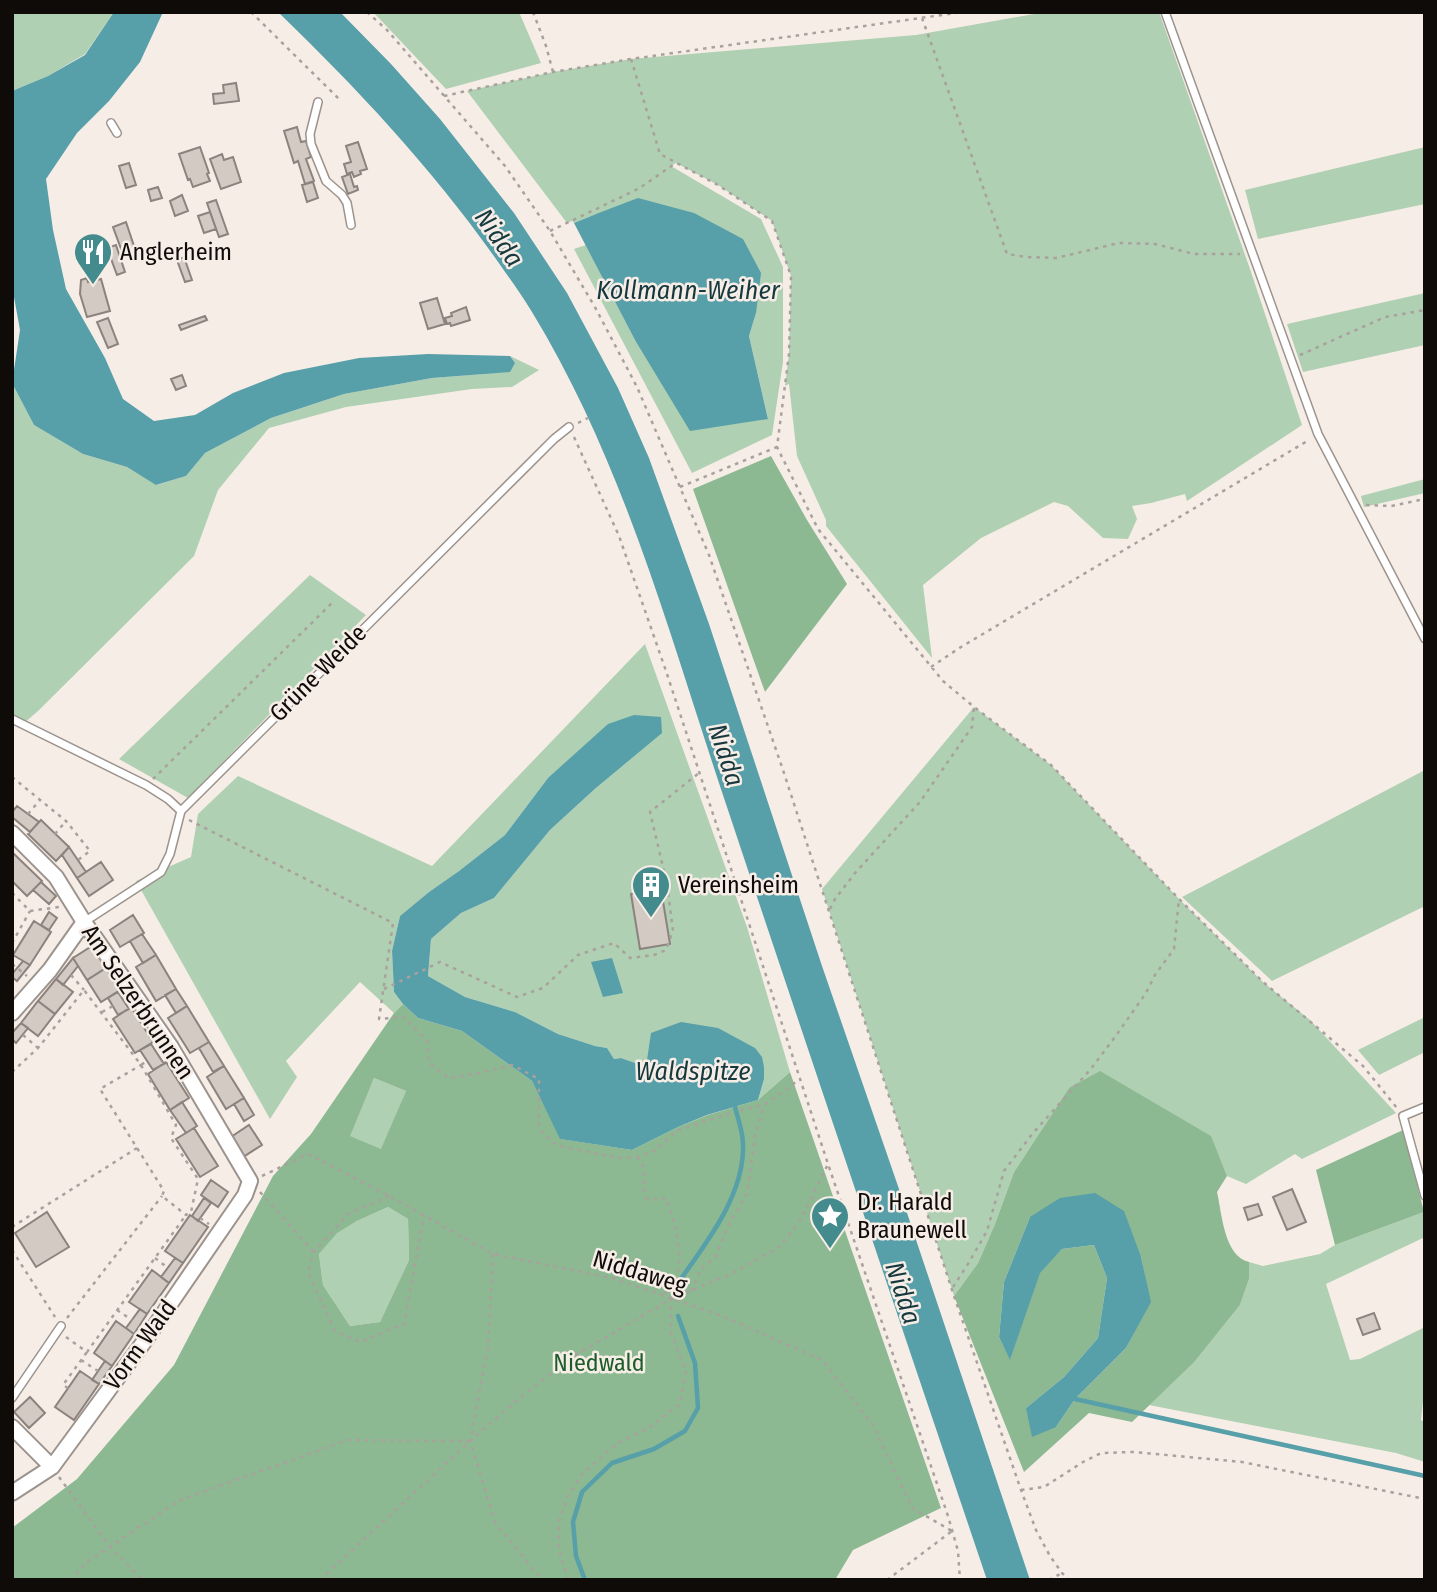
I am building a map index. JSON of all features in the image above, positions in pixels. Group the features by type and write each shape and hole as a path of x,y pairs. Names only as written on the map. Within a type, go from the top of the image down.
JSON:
{"street":[{"name":"Am Selzerbrunnen","path":"12,833 56,877 171,1047 250,1181"},
{"path":"12,1013 50,970 84,922"},
{"name":"Vorm Wald","path":"12,1493 52,1467 146,1339 245,1195 250,1181"},
{"path":"12,1427 52,1467"}],"lane":[{"path":"1165,12 1318,435 1425,639"},
{"path":"318,102 310,134 311,144 326,181 347,203 351,225"},
{"path":"111,123 117,133"},
{"name":"Grüne Weide","path":"180,813 569,427"},
{"path":"12,719 146,785 168,799 180,813 170,854 161,872 84,922"},
{"path":"1425,1107 1403,1116 1425,1196"},
{"path":"12,1398 59,1329"}],"path":[{"path":"251,12 339,99"},
{"path":"367,12 387,30 505,166 550,232 596,309 637,387 709,555 779,757 952,1289 1021,1490 1036,1530 1069,1580"},
{"path":"533,12 553,72"},
{"path":"444,96 553,72 631,59 963,12"},
{"path":"922,18 1007,254 1056,258 1119,243 1155,244 1194,254 1247,254 1256,265"},
{"path":"631,59 660,154 718,186 772,221 791,276 789,354 777,447 818,529 943,681 1051,765 1263,982 1363,1066 1403,1116"},
{"path":"550,232 638,189 676,163"},
{"path":"1290,359 1385,317 1425,310"},
{"path":"569,427 619,537 699,772 952,1531 958,1551 960,1580"},
{"path":"931,667 1318,435"},
{"path":"680,487 777,447"},
{"path":"1355,505 1391,506 1425,499"},
{"path":"146,785 333,602"},
{"path":"829,911 855,873 920,802 972,727 974,707"},
{"path":"384,989 440,962 517,997 543,988 578,955 614,943 631,958 654,956 667,950 673,931 667,884 650,812 699,772"},
{"path":"13,779 66,821 90,851 78,860"},
{"path":"28,814 40,800"},
{"path":"180,813 393,923 379,1019 403,1017 427,1040 429,1063 449,1078 512,1065 539,1079 539,1128 553,1143 619,1158 637,1157 654,1151 676,1131 734,1112"},
{"path":"55,834 66,821"},
{"path":"30,911 60,906 64,891"},
{"path":"12,893 30,911"},
{"path":"952,1289 987,1231 1004,1171 1033,1133 1090,1070 1129,1018 1174,950 1180,899"},
{"path":"12,943 30,911"},
{"path":"17,934 24,938"},
{"path":"12,964 24,973"},
{"path":"68,1388 63,1385 187,1215 192,1213 198,1179 171,1138 178,1124 141,1065 71,975"},
{"path":"12,1072 38,1048 84,990"},
{"path":"64,1003 70,1008"},
{"path":"102,1012 113,1006"},
{"path":"47,1025 52,1030"},
{"path":"23,1035 38,1048"},
{"path":"13,1061 18,1066"},
{"path":"59,1329 164,1191 100,1088 147,1061"},
{"path":"740,1110 764,1105 800,1079"},
{"path":"691,1291 701,1269 716,1256 728,1226 747,1193 755,1137 764,1105"},
{"path":"12,1227 137,1148"},
{"name":"Niddaweg","path":"250,1181 308,1154 493,1254 612,1278 725,1317 822,1360 873,1424 912,1508 952,1531"},
{"path":"637,1157 644,1167 646,1198 666,1198 678,1243 676,1280 663,1296"},
{"path":"320,1580 470,1441 574,1356 671,1299 732,1274 779,1247 800,1221 828,1164"},
{"path":"250,1181 314,1252"},
{"path":"162,1196 187,1215"},
{"path":"388,1196 348,1214 314,1252 308,1272 335,1331 360,1342 404,1324 424,1215"},
{"path":"12,1250 59,1329 87,1352"},
{"path":"493,1254 488,1348 470,1441 495,1522 542,1580"},
{"path":"155,1258 168,1268"},
{"path":"568,1580 559,1549 559,1521 568,1496 583,1473 617,1444 650,1427 680,1404 686,1372 671,1332 671,1299"},
{"path":"117,1310 132,1320"},
{"path":"100,1334 105,1338"},
{"path":"81,1360 98,1371"},
{"path":"70,1580 87,1562 180,1500 348,1440 470,1441"},
{"path":"1021,1490 1044,1487 1101,1453 1134,1452 1242,1462 1425,1499"},
{"path":"52,1467 110,1547 143,1580"},
{"path":"887,1580 952,1531"},
{"path":"1049,1580 1062,1573"}],"green space":[{"path":"12,12 114,12 85,54 48,76 12,91"},
{"path":"373,12 519,12 541,63 446,89"},
{"path":"1045,12 1159,12 1302,425 1187,501 1185,494 1132,506 1137,519 1128,539 1103,538 1068,506 1054,502 981,538 923,585 932,658 826,526 826,520 797,456 789,384 785,386 789,354 791,276 772,221 718,185 676,163 671,166 761,219 783,267 783,362 772,435 692,473 574,249 586,245 635,340 768,418 749,336 756,313 596,214 567,223 467,91 553,72 631,59 916,35"},
{"path":"1425,147 1425,204 1258,239 1245,190"},
{"path":"1425,293 1425,345 1303,372 1287,324"},
{"path":"510,356 539,370 512,387 472,389 346,407 269,428 218,490 194,556 38,711 23,724 12,719 12,383 34,425 83,454 127,467 157,485 186,476 205,453 271,418 344,394 432,378 483,374 515,363"},
{"path":"771,456 847,584 765,692 693,489"},
{"path":"1425,479 1425,493 1364,507 1361,496"},
{"path":"310,575 366,615 188,798 119,759"},
{"path":"645,644 747,927 790,1072 758,1100 764,1079 647,1068 621,1058 614,1059 607,1048 558,1034 515,1012 465,997 428,976 431,939 461,913 494,898 550,830 597,787 548,778 505,835 400,916 392,951 394,992 403,1004 394,1013 360,982 286,1061 297,1077 270,1119 136,881 191,857 198,814 238,776 432,866"},
{"path":"974,707 1051,765 1263,982 1310,1020 1396,1113 1302,1159 1295,1154 1246,1184 1227,1176 1210,1136 1069,1088 1014,1172 978,1263 954,1296 822,889"},
{"path":"1425,770 1425,906 1272,981 1182,897"},
{"name":"Niedwald","path":"403,1004 418,1018 462,1031 532,1081 561,1139 632,1150 708,1115 758,1100 790,1072 941,1508 853,1550 835,1580 12,1580 12,1528 77,1479 174,1365 273,1176 311,1134 394,1013","holes":["374,1078 406,1091 381,1149 350,1136","388,1207 408,1219 409,1260 380,1322 350,1326 323,1285 319,1254 337,1233"]},
{"path":"1425,1017 1425,1052 1379,1075 1358,1050"},
{"path":"1100,1071 1211,1136 1227,1176 1217,1192 1223,1222 1234,1252 1249,1262 1249,1279 1240,1305 1194,1362 1132,1422 1089,1413 1024,1472 954,1296 978,1263 1014,1172 1069,1088","holes":["1030,1217 1141,1257 1150,1302 1126,1348 1075,1399 1056,1427 1026,1408 1064,1377 1098,1338 1107,1278 1094,1245 1062,1249 1039,1273 1010,1359 999,1337 1004,1282"]},
{"path":"374,1078 406,1091 382,1150 349,1136"},
{"path":"1403,1130 1424,1212 1335,1245 1316,1170"},
{"path":"388,1207 408,1219 409,1260 380,1322 350,1326 323,1285 319,1254 336,1233"},
{"path":"1424,1212 1425,1237 1326,1284 1350,1360 1360,1359 1425,1327 1425,1383 1421,1420 1425,1422 1425,1462 1396,1453 1149,1405 1194,1361 1240,1305 1249,1279 1249,1262 1263,1266 1320,1254 1335,1245"}],"water":[{"path":"114,12 163,12 140,62 109,101 77,133 46,179 53,230 66,289 105,358 123,399 154,421 195,415 233,393 284,373 359,358 428,354 510,356 515,363 510,372 432,378 344,394 271,418 205,453 186,476 156,485 127,467 83,454 34,425 12,383 20,330 12,286 12,91 48,76 85,55"},
{"name":"Nidda","path":"278,12 340,12 391,64 440,119 514,213 567,293 618,388 649,458 709,624 1030,1580 987,1580 645,558 595,433 532,312 478,234 397,135 339,72"},
{"name":"Kollmann-Weiher","path":"638,198 694,213 743,239 761,273 756,313 749,336 768,419 690,431 635,340 574,223"},
{"name":"Waldspitze","path":"634,715 661,717 662,733 550,830 494,898 461,913 431,939 428,976 465,997 515,1012 558,1034 607,1048 614,1059 621,1058 646,1067 651,1033 681,1022 718,1028 755,1048 762,1057 764,1079 758,1100 707,1115 632,1150 560,1139 532,1081 462,1031 418,1018 403,1004 394,992 392,951 400,916 505,835 548,778 608,724"},
{"path":"612,958 623,993 603,997 591,962"},
{"path":"1095,1193 1124,1211 1141,1257 1151,1302 1126,1348 1075,1399 1056,1427 1032,1437 1026,1408 1064,1377 1098,1338 1107,1278 1094,1245 1062,1249 1040,1273 1010,1360 999,1337 1004,1282 1030,1217 1060,1198"}],"building":[{"path":"236,83 239,101 214,104 213,94 224,93 223,85"},
{"path":"297,127 301,142 306,141 311,157 306,159 314,181 305,184 298,161 294,163 284,131"},
{"path":"358,142 367,169 354,177 352,172 347,174 344,164 351,162 346,146"},
{"path":"200,147 210,181 193,187 179,154"},
{"path":"222,154 224,160 233,157 241,182 221,189 210,159"},
{"path":"129,163 136,185 126,188 119,166"},
{"path":"350,174 354,187 357,186 358,190 348,194 342,177"},
{"path":"313,182 318,198 307,202 302,185"},
{"path":"158,187 162,198 151,201 148,190"},
{"path":"182,195 188,211 175,216 170,201"},
{"path":"216,200 228,234 219,237 207,203"},
{"path":"210,212 216,229 204,233 198,216"},
{"path":"126,222 136,252 124,257 113,227"},
{"path":"116,245 125,272 117,275 107,248"},
{"path":"184,257 192,280 185,282 177,260"},
{"path":"95,277 96,280 101,279 110,311 87,317 80,294 81,280 87,278 88,282"},
{"path":"437,298 445,324 428,329 420,303"},
{"path":"466,307 470,320 451,326 450,323 447,324 445,318"},
{"path":"205,316 207,320 181,330 179,325"},
{"path":"108,318 118,344 108,348 97,322"},
{"path":"182,375 186,386 176,390 171,379"},
{"path":"17,806 39,822 30,832 12,817"},
{"path":"41,820 69,847 56,861 28,834"},
{"path":"69,847 86,872 77,878 62,855"},
{"path":"13,853 42,881 27,896 12,881"},
{"path":"101,862 113,880 89,896 77,878"},
{"path":"41,882 56,896 49,904 33,890"},
{"name":"Vereinsheim","path":"661,889 670,944 640,949 631,894"},
{"path":"49,912 57,918 49,930 41,925"},
{"path":"133,915 144,933 120,947 110,930"},
{"path":"34,921 51,932 30,965 13,955"},
{"path":"142,934 156,955 143,963 130,941"},
{"path":"92,946 106,968 87,980 73,958"},
{"path":"156,955 176,989 156,1001 136,967"},
{"path":"73,958 78,966 63,985 56,979"},
{"path":"23,961 30,965 17,981 12,974"},
{"path":"106,968 120,990 101,1002 87,980"},
{"path":"56,979 73,992 55,1014 38,1001"},
{"path":"176,989 187,1006 176,1013 165,995"},
{"path":"118,992 129,1009 118,1015 108,998"},
{"path":"38,1001 55,1014 38,1036 21,1023"},
{"path":"187,1006 209,1042 190,1053 168,1018"},
{"path":"131,1007 153,1042 135,1053 113,1019"},
{"path":"21,1023 28,1028 16,1043 12,1039 12,1033"},
{"path":"209,1042 224,1066 213,1072 199,1048"},
{"path":"151,1044 164,1064 153,1070 140,1050"},
{"path":"166,1062 189,1098 170,1110 148,1074"},
{"path":"224,1066 244,1098 226,1109 207,1077"},
{"path":"244,1098 254,1115 244,1121 234,1104"},
{"path":"182,1102 197,1126 186,1133 170,1110"},
{"path":"249,1125 262,1145 243,1157 231,1137"},
{"path":"194,1128 218,1166 200,1177 176,1139"},
{"path":"211,1180 228,1192 218,1207 201,1195"},
{"path":"1292,1189 1306,1222 1287,1230 1273,1197"},
{"path":"204,1198 211,1203 198,1221 192,1216"},
{"path":"1258,1204 1262,1215 1248,1220 1244,1208"},
{"path":"47,1212 69,1247 36,1267 15,1233"},
{"path":"190,1215 208,1227 183,1263 165,1251"},
{"path":"175,1258 183,1263 169,1283 161,1277"},
{"path":"152,1270 169,1283 147,1314 129,1302"},
{"path":"140,1309 147,1314 134,1334 126,1328"},
{"path":"1374,1313 1380,1329 1363,1335 1357,1319"},
{"path":"116,1321 134,1334 112,1366 94,1353"},
{"path":"105,1361 112,1366 99,1384 92,1380"},
{"path":"80,1371 99,1384 74,1420 55,1407"},
{"path":"30,1397 45,1413 29,1428 14,1412"}],"waterway":[{"path":"680,1280 723,1216 738,1180 743,1144 735,1107"},
{"path":"585,1580 576,1556 573,1522 582,1492 612,1463 654,1449 685,1431 698,1408 695,1363 678,1316"},
{"path":"1075,1399 1425,1476"}],"place":[{"name":"Anglerheim","path":"93,286"},
{"name":"Vereinsheim","path":"651,919"},
{"name":"Dr. Harald Braunewell","path":"830,1250"}]}
